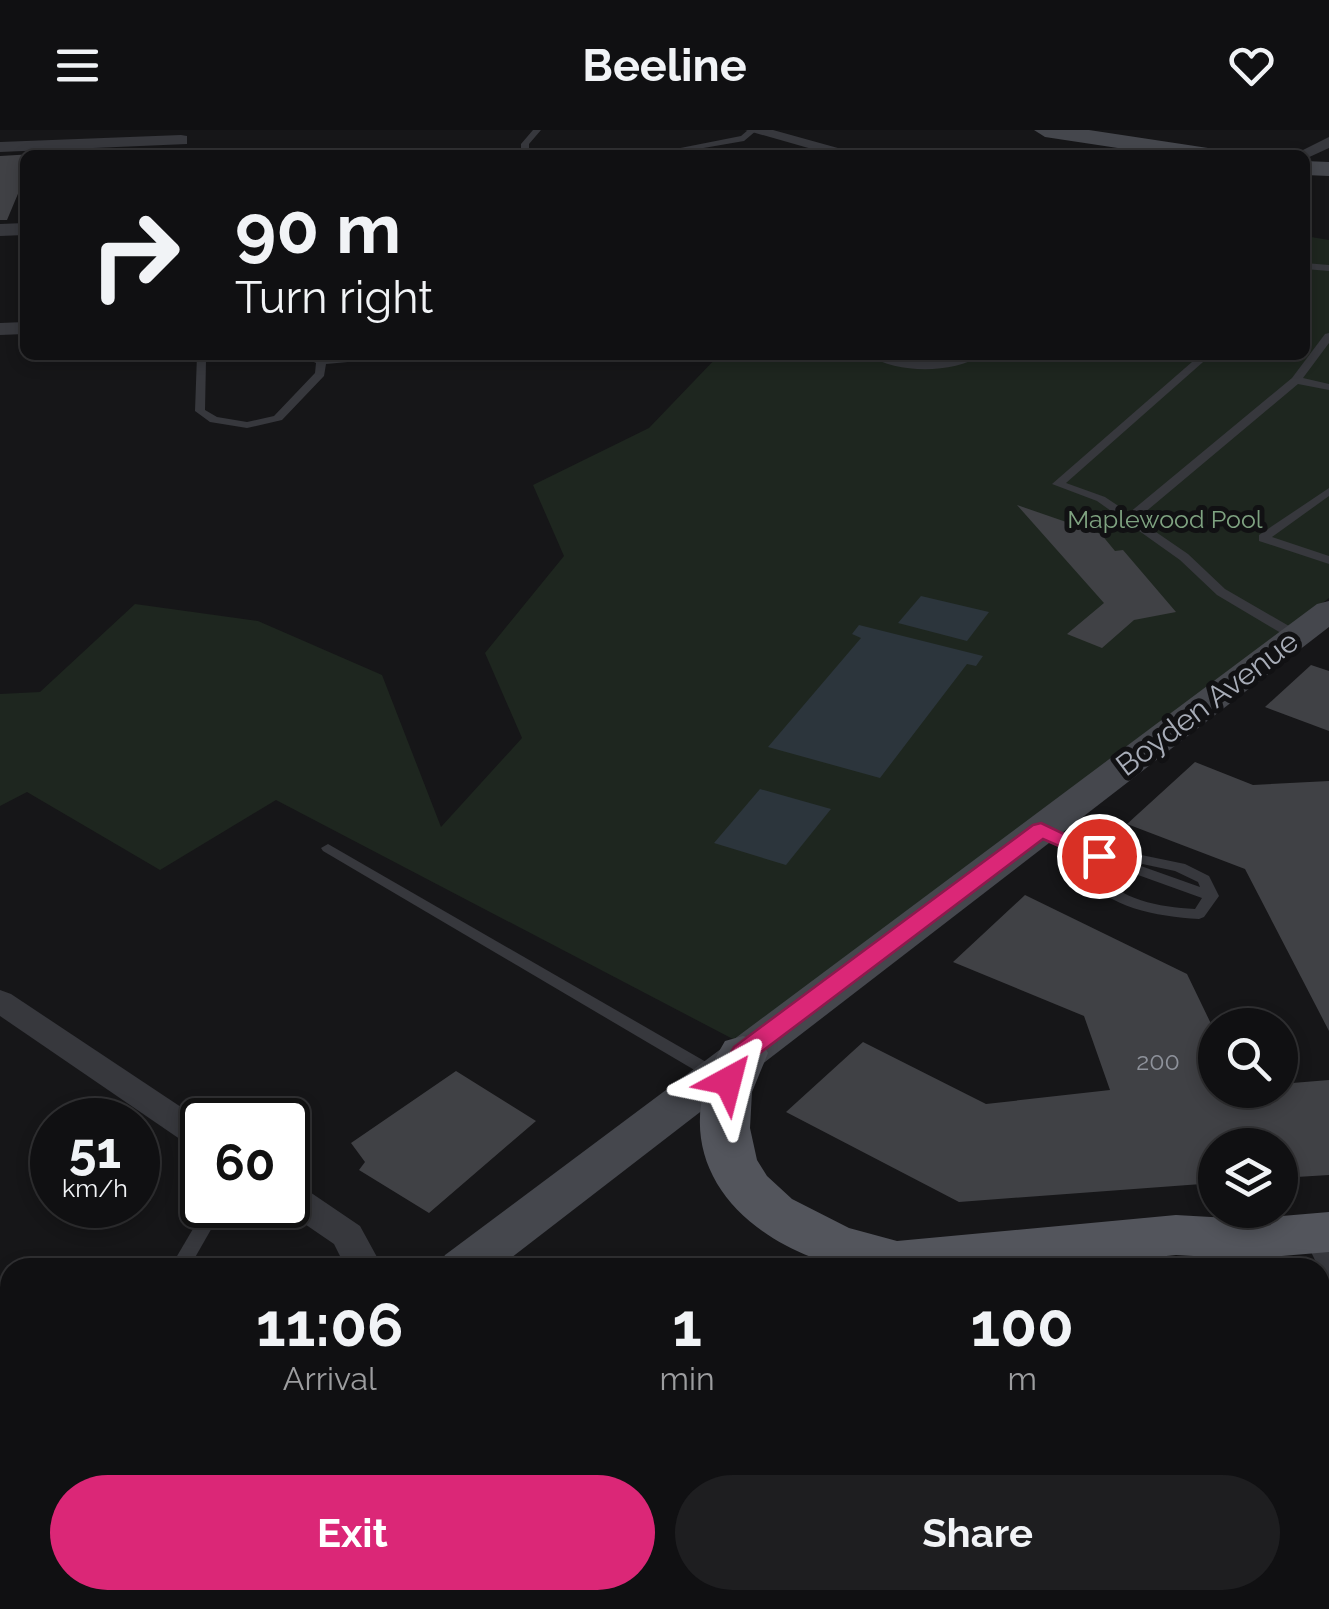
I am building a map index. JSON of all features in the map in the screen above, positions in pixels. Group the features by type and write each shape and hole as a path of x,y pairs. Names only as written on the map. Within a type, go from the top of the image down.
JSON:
{"main road":[{"path":"729,1064 721,1110 723,1140 736,1170 756,1198 786,1224 855,1252 949,1258 1176,1236 1323,1245"},
{"path":"1197,1258 1246,1238"}],"street":[{"path":"753,130 834,150"},
{"path":"1045,130 1175,150"},
{"path":"0,147 185,142"},
{"name":"Boyden Avenue","path":"476,1258 1329,611"},
{"path":"0,1001 180,1123"},
{"path":"310,1210 347,1235 360,1258"}],"lane":[{"path":"677,150 744,138 753,130"},
{"path":"1130,519 1296,380 1329,336"},
{"path":"201,360 200,411 214,420 247,425 278,418 320,374 321,361"},
{"path":"318,360 333,360"},
{"path":"884,360 912,365 945,360"},
{"path":"1200,360 1058,484 1101,499 1184,558 1221,592 1296,636"},
{"path":"1296,380 1329,387"},
{"path":"1329,491 1264,538 1329,560"},
{"path":"1041,830 1099,856 1122,856 1180,868 1204,878 1211,896 1199,914 1170,914 1131,901 1094,881 1088,872 1099,856"},
{"path":"328,848 729,1064"},
{"path":"185,1258 202,1228"}],"green space":[{"name":"Maplewood Pool","path":"1310,237 1329,240 1329,598 752,1049 276,800 160,870 27,792 0,806 0,694 40,692 135,604 258,621 382,675 441,827 522,738 485,653 564,556 533,485 649,428 714,360 1310,360"}],"shaded area":[{"path":"921,596 989,612 967,641 898,623"},
{"path":"859,625 983,656 976,666 967,664 880,778 768,747 861,638 852,634"},
{"path":"760,789 831,809 786,865 714,843"}],"building":[{"path":"20,155 20,189 7,220 0,220 0,156"},
{"path":"1017,505 1101,534 1115,551 1123,550 1176,612 1134,620 1102,648 1067,634 1104,603"},
{"path":"1311,665 1329,671 1329,731 1265,707"},
{"path":"1195,762 1253,785 1329,781 1329,1031 1245,869 1127,824"},
{"path":"1025,895 1187,974 1203,1008 1198,1008 1198,1108 1298,1108 1298,1083 1329,1080 1329,1175 1298,1177 1298,1128 1198,1128 1198,1184 959,1202 786,1112 863,1042 986,1104 1110,1090 1084,1016 953,962"},
{"path":"456,1071 536,1121 429,1213 359,1170 365,1162 351,1143"}],"route":[{"path":"728,1081 743,1053 1041,830 1099,856"}]}
